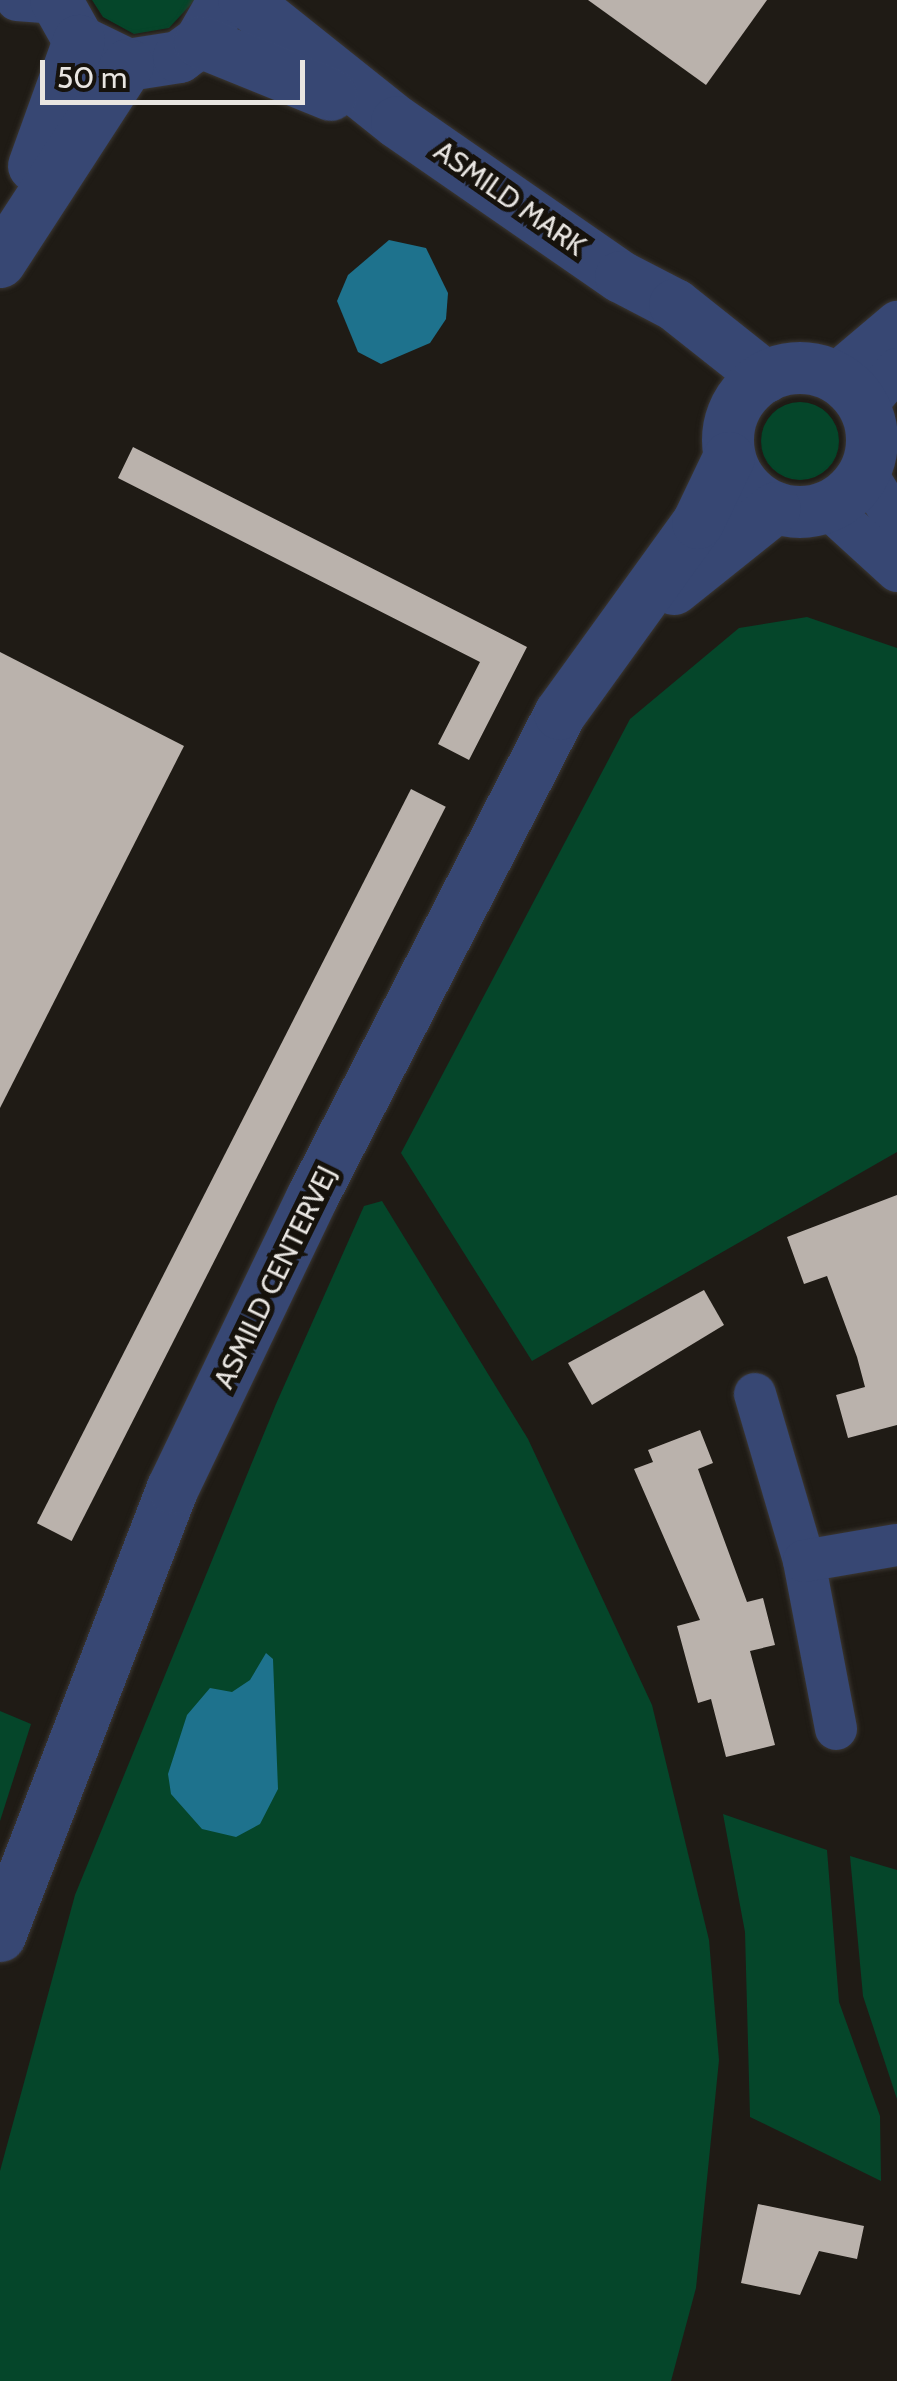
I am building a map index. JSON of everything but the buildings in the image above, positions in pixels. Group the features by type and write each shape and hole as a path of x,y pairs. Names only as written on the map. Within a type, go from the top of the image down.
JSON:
{"street":[{"name":"ASMILD MARK","path":"244,0 397,122 620,277 676,305 743,415"},
{"path":"0,251 52,11 128,65 179,57 212,21"},
{"name":"ASMILD MARK","path":"212,21 397,122"},
{"path":"0,262 128,65"},
{"path":"865,384 802,369 743,415 754,496 775,508 826,507 865,471 871,450 865,384 897,322"},
{"name":"ASMILD CENTERVEJ","path":"0,1936 173,1488 560,714 698,523 743,415"},
{"path":"865,471 897,522"},
{"path":"826,507 897,572"},
{"name":"ASMILD CENTERVEJ","path":"608,645 775,508"},
{"path":"755,1394 804,1561 836,1729"},
{"path":"804,1561 897,1545"}],"green space":[{"path":"92,0 195,0 169,28 134,34 103,17"},
{"path":"800,402 828,413 839,441 828,469 800,480 772,469 761,441 772,413"},
{"path":"807,617 897,648 897,1152 532,1361 401,1153 630,719 739,628"},
{"path":"382,1201 528,1439 652,1705 709,1940 719,2060 696,2288 671,2381 0,2381 0,2171 75,1895 276,1404 364,1206"},
{"path":"0,1711 31,1724 0,1821"},
{"path":"723,1814 827,1850 839,2002 880,2116 881,2181 750,2117 745,1932"},
{"path":"850,1856 897,1870 897,2099 863,1996"}],"water":[{"path":"389,240 426,248 448,293 446,319 430,343 381,364 358,352 337,301 348,275"},
{"path":"266,1653 273,1659 278,1789 260,1824 236,1837 202,1829 171,1794 168,1774 187,1715 210,1688 232,1692 250,1680"}]}
